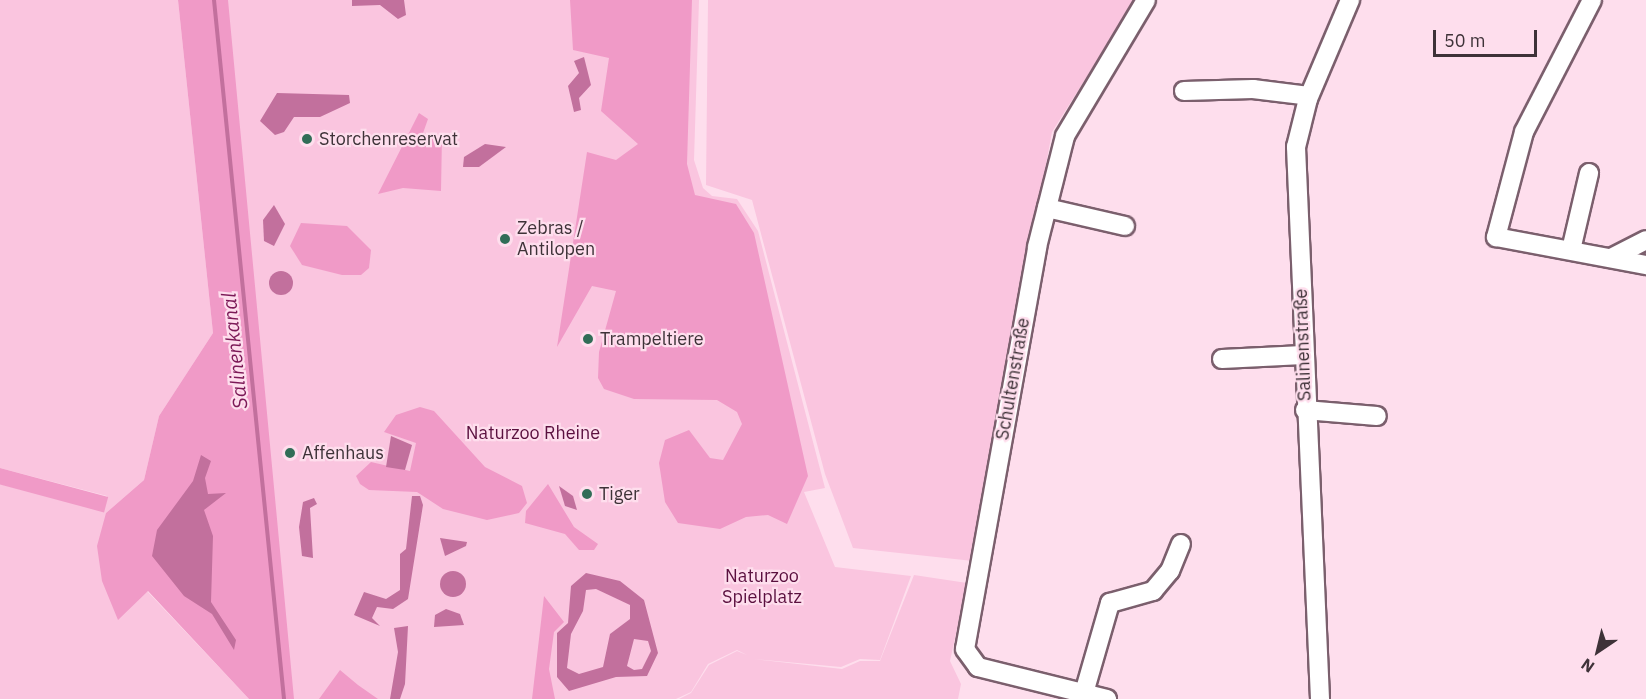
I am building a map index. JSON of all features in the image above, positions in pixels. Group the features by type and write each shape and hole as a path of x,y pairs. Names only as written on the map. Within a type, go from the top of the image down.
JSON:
{"street":[{"name":"Schultenstraße","path":"1107,699 987,670 966,656 1047,208 1065,136 1146,0"},
{"name":"Salinenstraße","path":"1320,699 1305,410 1296,147 1309,96 1350,0"},
{"path":"1588,1 1524,132 1496,237 1646,265"},
{"path":"1184,91 1253,89 1309,96"},
{"path":"1571,250 1590,173"},
{"path":"1047,208 1125,226"},
{"path":"1611,258 1646,240"},
{"path":"1221,358 1303,355"},
{"path":"1305,410 1377,416"},
{"path":"1084,693 1110,603 1153,591 1170,571 1180,544"}],"green space":[{"path":"0,0 178,0 213,333 159,416 144,480 106,513 118,619 147,591 249,699 0,699 0,484 102,511 107,496 0,468"},
{"name":"Naturzoo Rheine","path":"223,0 699,0 694,160 703,188 712,196 737,199 758,231 825,488 804,492 835,567 911,576 880,660 860,659 841,667 754,659 842,669 860,661 880,661 914,575 967,583 950,661 961,684 958,699 679,699 691,693 709,665 737,651 747,655 737,650 708,664 691,692 676,699 293,699"},
{"path":"708,0 1135,0 1052,132 973,561 853,548 825,474 752,200 706,185"}],"shaded area":[{"path":"178,0 228,0 294,699 249,699 148,591 118,620 102,581 97,546 106,513 144,480 159,416 213,333"},
{"path":"352,0 404,0 406,15 398,19 380,5 352,6"},
{"path":"570,0 692,0 687,164 695,195 736,204 754,233 808,476 787,524 768,515 746,517 720,529 678,523 665,502 659,463 665,440 689,430 710,458 723,460 742,424 737,412 717,400 634,399 604,389 598,378 599,352 616,291 592,286 557,347 587,152 616,160 638,144 601,111 609,58 573,50"},
{"path":"584,57 591,85 579,98 581,110 574,112 568,86 579,73 574,61"},
{"path":"277,93 349,95 350,103 320,117 294,117 284,132 275,135 260,121"},
{"path":"419,113 428,119 422,136 442,136 441,191 403,188 378,194"},
{"path":"485,144 506,147 479,167 463,167 464,157"},
{"path":"274,205 285,224 274,246 264,241 263,220"},
{"path":"301,223 347,226 371,250 369,268 361,275 342,275 302,265 290,246"},
{"path":"281,271 290,274 293,283 290,292 281,295 272,292 269,283 272,274"},
{"path":"420,407 434,411 485,467 522,486 527,503 519,513 487,520 443,509 417,492 369,490 360,484 356,476 371,462 410,471 416,443 384,432 396,415"},
{"path":"391,436 412,445 405,470 386,467"},
{"path":"201,455 211,461 205,478 208,494 226,493 204,510 213,536 211,602 236,640 234,650 212,614 184,596 152,556 157,530 193,481"},
{"path":"0,468 108,497 104,512 0,485"},
{"path":"548,484 574,527 598,544 594,550 579,550 565,534 525,523 526,511"},
{"path":"559,486 573,496 577,510 565,506"},
{"path":"412,496 420,496 423,505 408,599 393,609 377,607 372,618 380,626 354,615 364,592 386,599 400,590 400,554 406,549"},
{"path":"314,498 317,504 310,508 313,558 302,556 299,527 303,502"},
{"path":"440,538 467,542 466,546 445,556"},
{"path":"453,571 462,575 466,584 462,593 453,597 444,593 440,584 444,575"},
{"path":"586,573 620,581 644,600 658,653 647,676 616,677 569,691 557,677 557,633 568,623 571,586","holes":["596,589 630,605 630,619 610,634 603,667 579,674 567,668 571,634 583,611 586,590","634,639 648,641 651,651 642,669 634,670 627,666"]},
{"path":"544,596 564,622 554,632 549,669 555,699 532,699"},
{"path":"446,609 460,614 464,625 434,627 435,615"},
{"path":"408,626 405,684 400,699 390,699 398,652 394,628"},
{"path":"340,670 358,685 378,699 319,699"}],"waterway":[{"name":"Salinenkanal","path":"214,0 284,699"}],"place":[{"name":"Storchenreservat","path":"307,139"},
{"name":"Zebras / Antilopen","path":"505,239"},
{"name":"Trampeltiere","path":"588,339"},
{"name":"Affenhaus","path":"290,453"},
{"name":"Tiger","path":"587,494"}],"park label":[{"name":"Naturzoo Spielplatz","path":"762,587"}]}
